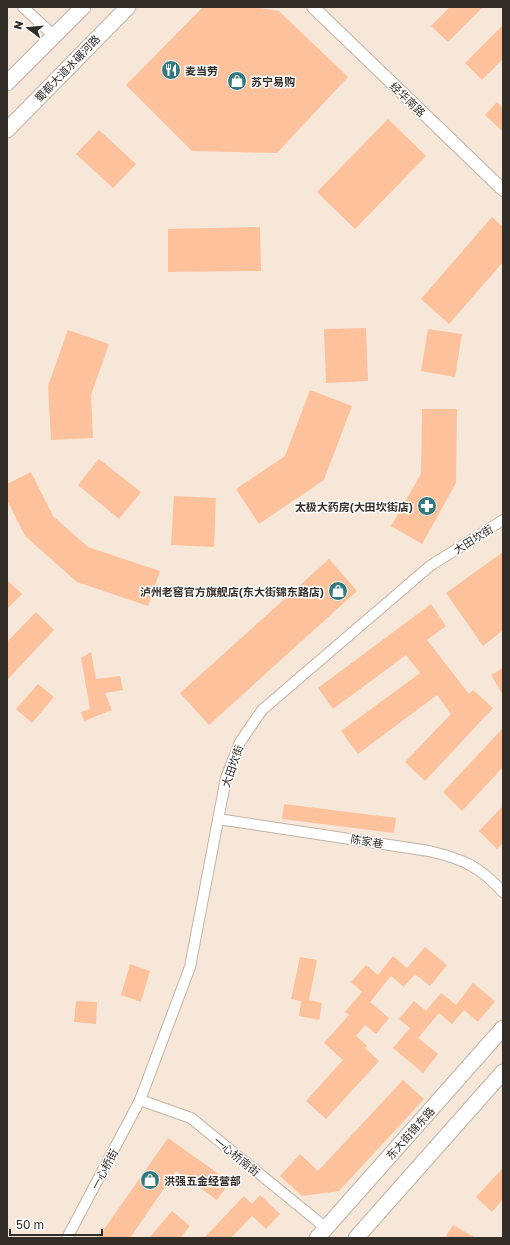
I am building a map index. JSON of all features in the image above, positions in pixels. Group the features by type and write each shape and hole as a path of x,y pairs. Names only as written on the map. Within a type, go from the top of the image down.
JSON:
{"main road":[{"path":"7,83 53,35 83,7"},
{"name":"蜀都大道水碾河路","path":"7,130 128,7"},
{"name":"东大街锦东路","path":"321,1233 503,1028"},
{"path":"356,1238 503,1072"}],"street":[{"path":"23,7 53,35"},
{"name":"经华南路","path":"313,7 503,190"},
{"name":"大田坎街","path":"140,1100 190,966 226,778 240,742 262,710 430,566 503,520"},
{"name":"陈家巷","path":"218,819 429,851 456,857 482,870 503,892"},
{"name":"一心桥南街","path":"140,1100 191,1118 321,1233"},
{"name":"一心桥街","path":"67,1238 140,1100"}],"building":[{"name":"苏宁易购","path":"203,7 254,7 279,11 348,77 277,153 192,151 126,85"},
{"path":"450,7 483,7 448,42 431,26"},
{"path":"503,25 503,59 482,80 465,63"},
{"path":"497,102 503,108 503,132 485,115"},
{"path":"388,119 426,156 355,229 317,192"},
{"path":"99,130 136,164 113,188 76,154"},
{"path":"492,217 503,227 503,262 449,324 421,299"},
{"path":"260,227 261,271 168,272 168,229"},
{"path":"366,328 368,381 326,383 324,329"},
{"path":"428,329 462,334 455,377 421,371"},
{"path":"68,330 109,344 91,395 93,438 51,440 48,386"},
{"path":"310,390 352,406 324,480 259,524 236,489 285,456"},
{"path":"422,409 457,409 456,483 422,544 391,526 421,474"},
{"path":"99,459 141,492 119,519 78,485"},
{"path":"31,472 53,516 88,547 160,571 148,606 77,582 25,536 7,500 7,484"},
{"path":"174,496 216,498 214,547 171,545"},
{"path":"503,552 503,630 483,646 446,593"},
{"path":"329,559 357,591 209,725 180,693"},
{"path":"7,580 22,594 7,609"},
{"path":"431,604 446,626 427,640 469,694 473,690 493,708 425,781 405,762 451,714 437,695 358,754 341,731 420,673 406,655 333,709 318,688"},
{"path":"36,612 54,630 7,680 7,642"},
{"path":"91,652 96,679 120,676 123,690 105,693 112,710 84,721 81,712 90,709 81,658"},
{"path":"503,668 503,695 491,675"},
{"path":"38,684 54,697 32,723 16,709"},
{"path":"503,728 503,767 462,811 443,792"},
{"path":"284,804 396,818 394,833 282,819"},
{"path":"503,806 503,843 497,849 479,831"},
{"path":"425,947 447,965 430,986 415,974 404,987 391,976 370,1002 389,1018 376,1034 365,1025 356,1036 367,1046 365,1048 379,1061 326,1119 306,1101 343,1060 324,1043 349,1015 345,1012 362,992 351,982 366,965 378,975 393,956 407,968"},
{"path":"300,957 317,960 309,1000 322,1003 319,1020 299,1016 301,1001 291,999"},
{"path":"130,964 150,971 141,1002 121,995"},
{"path":"473,983 495,1001 478,1022 464,1010 452,1024 439,1013 418,1038 438,1054 423,1073 393,1048 410,1028 399,1019 414,1001 426,1011 441,993 456,1005"},
{"path":"76,1001 97,1002 96,1024 74,1022"},
{"path":"403,1080 424,1099 339,1191 302,1196 280,1176 300,1154 318,1171"},
{"path":"168,1138 230,1182 217,1200 176,1171 130,1238 98,1238"},
{"path":"503,1168 503,1199 492,1212 476,1197"},
{"path":"260,1195 280,1214 266,1229 252,1216 231,1238 204,1238 244,1196 252,1204"},
{"path":"172,1211 190,1226 180,1238 149,1238"},
{"path":"453,1225 476,1238 445,1238"}],"place":[{"name":"麦当劳","path":"171,70"},
{"name":"苏宁易购","path":"237,81"},
{"name":"太极大药房(大田坎街店)","path":"427,506"},
{"name":"泸州老窖官方旗舰店(东大街锦东路店)","path":"338,591"},
{"name":"洪强五金经营部","path":"150,1180"}]}
